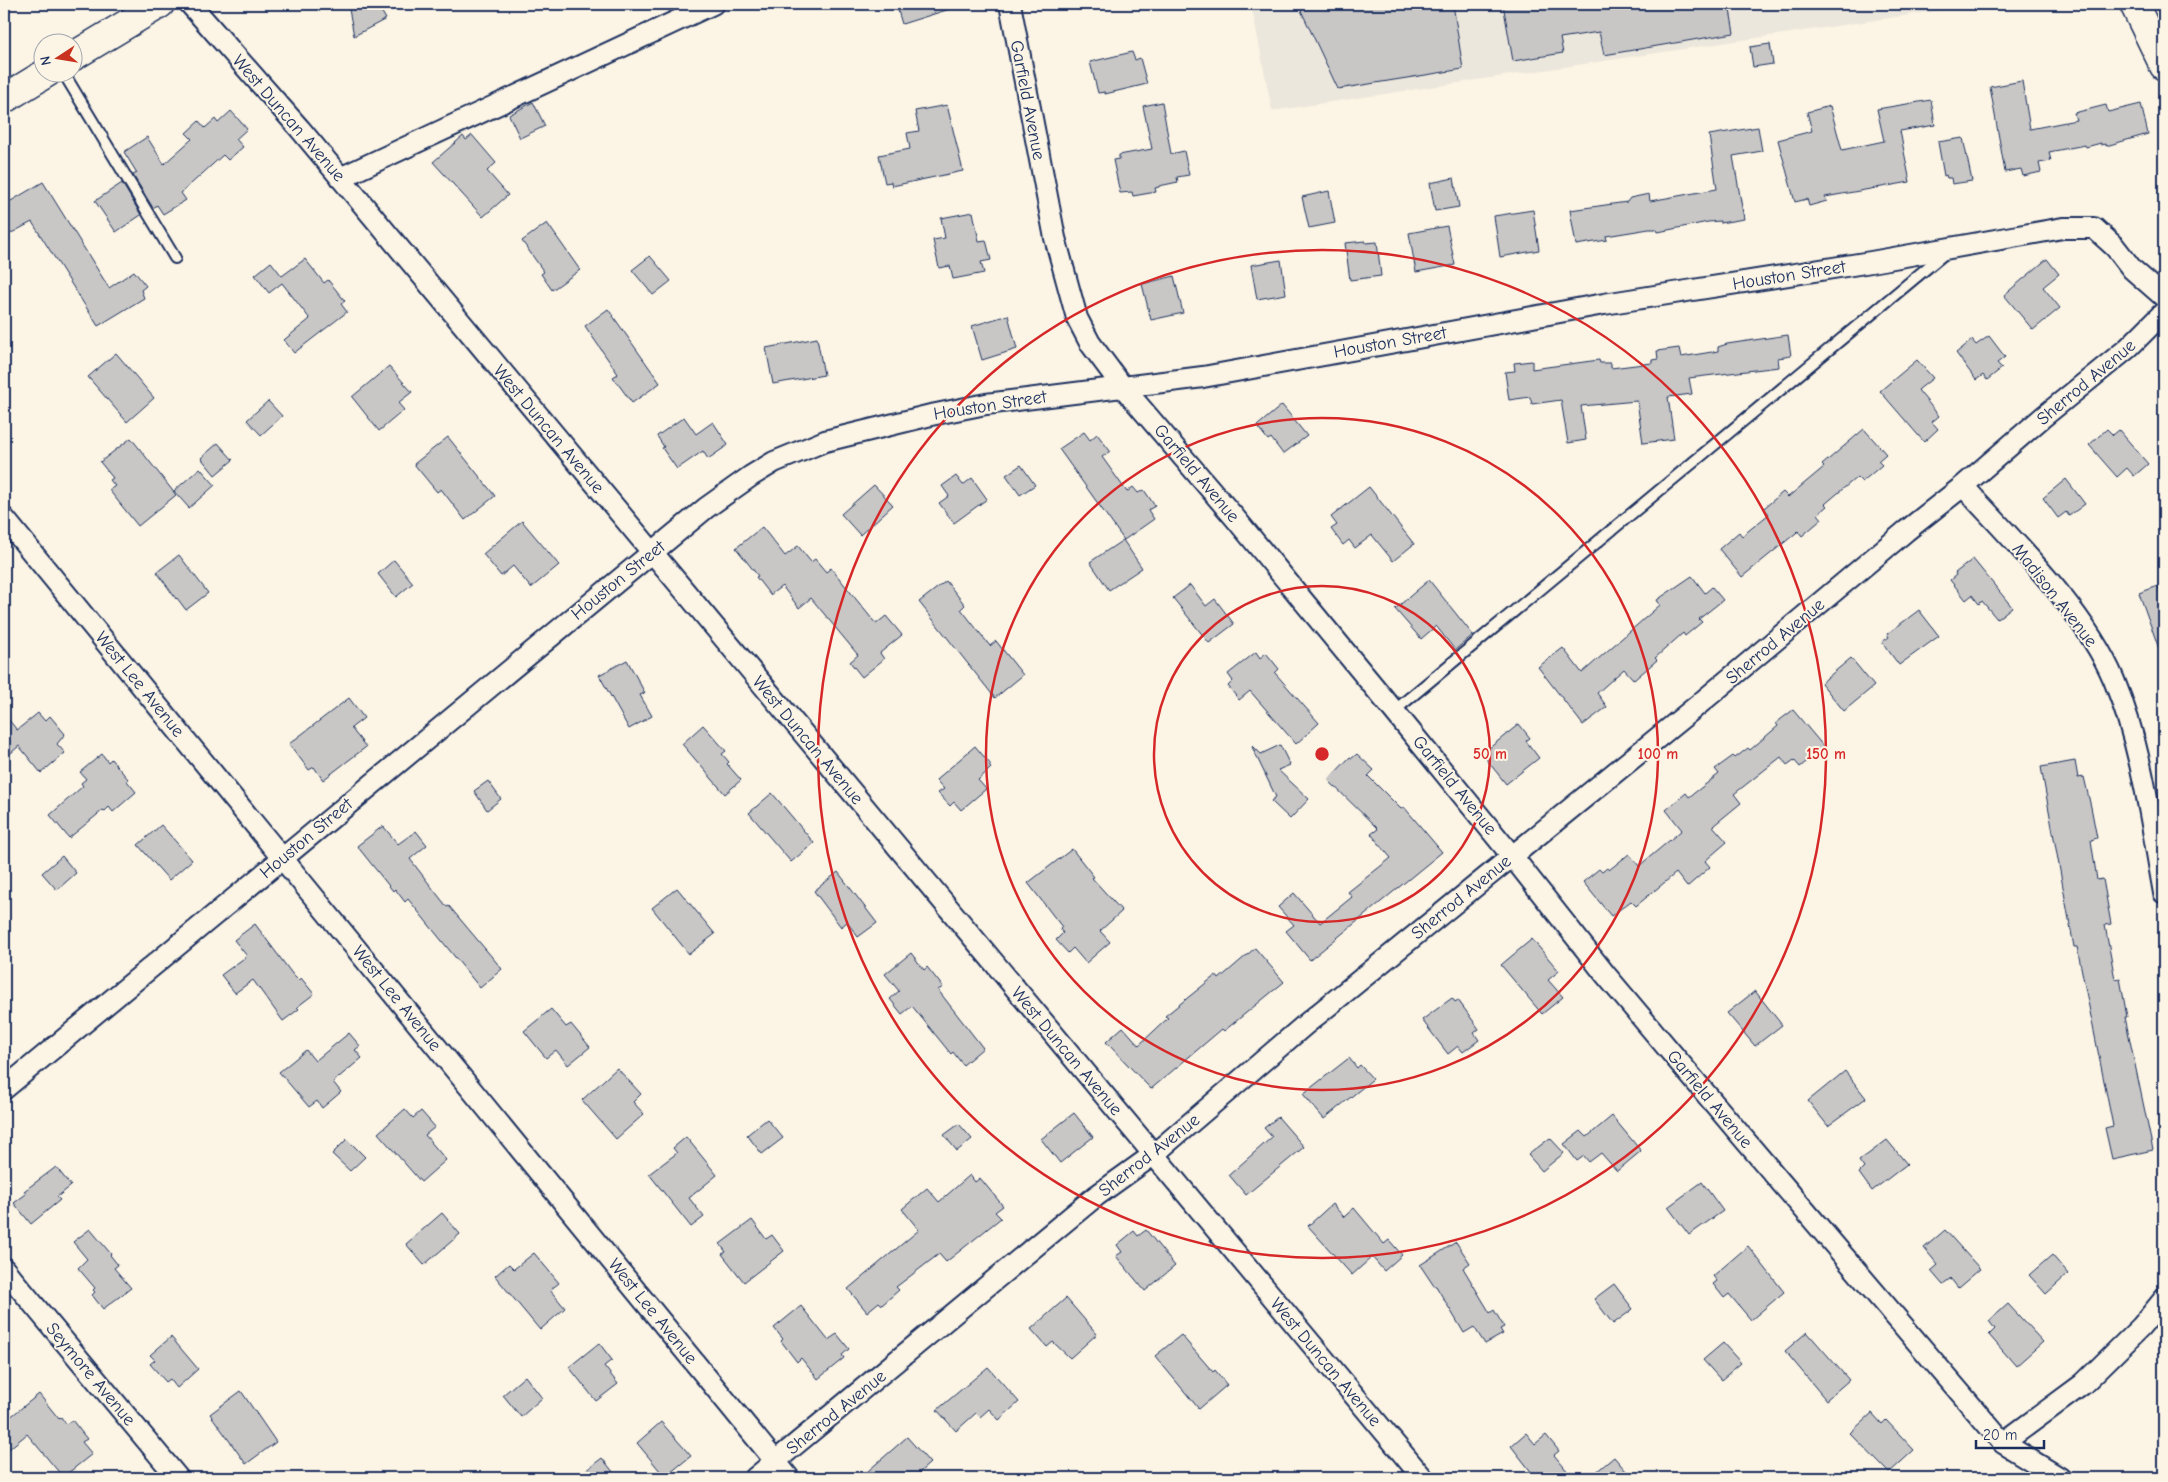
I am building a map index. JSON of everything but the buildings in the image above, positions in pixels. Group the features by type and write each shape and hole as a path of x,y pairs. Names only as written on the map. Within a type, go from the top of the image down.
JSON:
{"main road":[{"path":"82,52 160,4"},
{"path":"2134,4 2164,66"},
{"path":"4,100 32,82"}],"street":[{"name":"West Duncan Avenue","path":"190,4 340,178 1423,1478"},
{"path":"340,178 713,4"},
{"name":"Garfield Avenue","path":"1010,4 1055,238 1077,318 1090,343 1122,386 1235,518 1394,711 1512,856 1604,974 2003,1443 2060,1478"},
{"name":"Houston Street","path":"4,1089 652,551 751,476 774,462 825,441 877,427 986,404 1203,377 1604,304 2063,228 2094,228 2115,247 2132,269 2164,297"},
{"name":"Sherrod Avenue","path":"755,1478 1096,1196 1152,1155 1306,1024 1698,705 1906,531 1963,486 2043,417 2128,348 2164,312"},
{"name":"Madison Avenue","path":"1963,486 2037,567 2071,610 2100,652 2113,679 2131,730 2144,783 2164,893"},
{"name":"West Lee Avenue","path":"4,518 789,1478"},
{"name":"Seymore Avenue","path":"4,1269 178,1478"},
{"path":"2003,1443 2083,1384 2141,1327 2164,1299"}],"lane":[{"path":"69,82 175,258"},
{"path":"1394,711 1952,247"}],"shaded area":[{"path":"1251,4 1969,4 1969,6 1272,111"}]}
